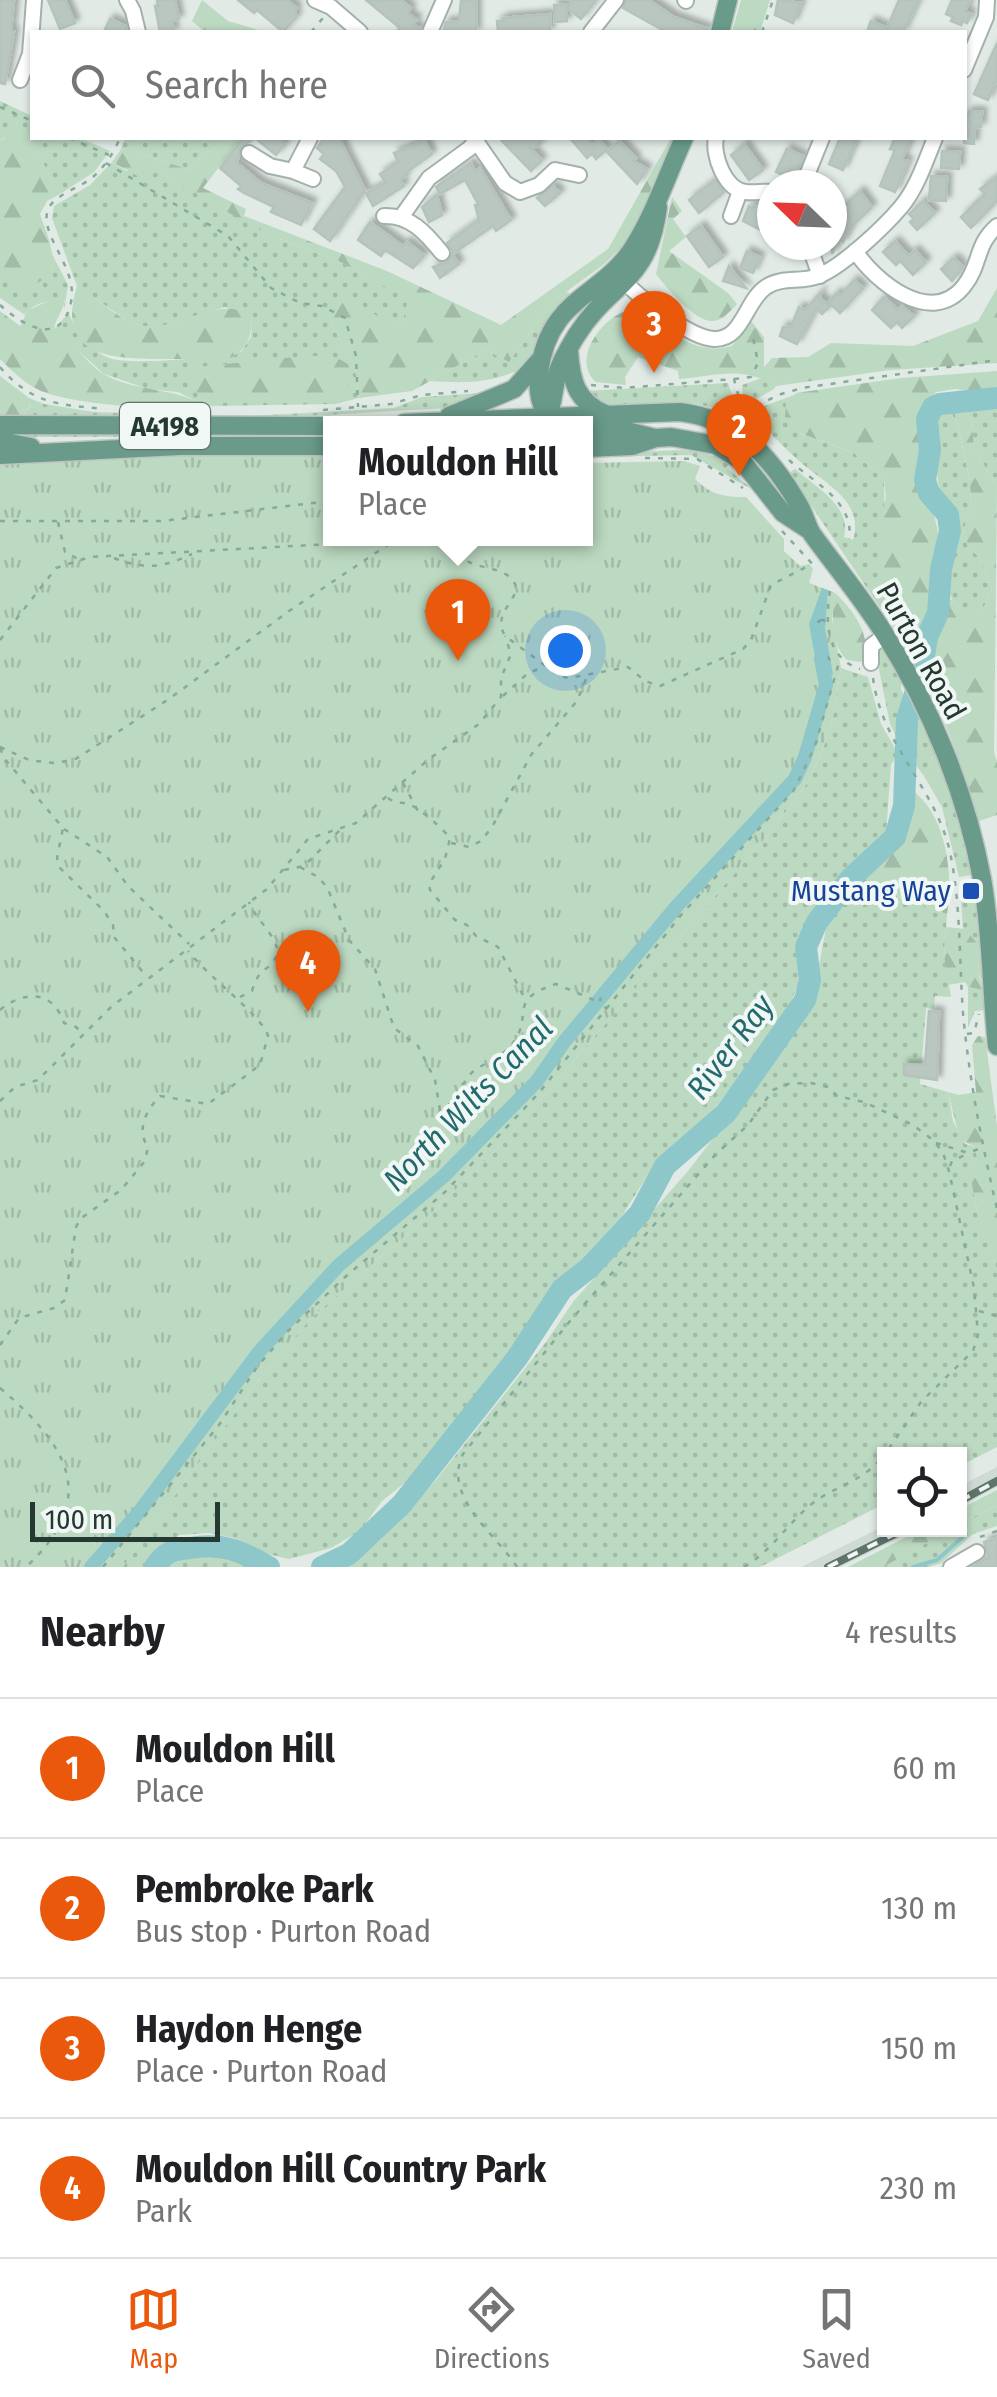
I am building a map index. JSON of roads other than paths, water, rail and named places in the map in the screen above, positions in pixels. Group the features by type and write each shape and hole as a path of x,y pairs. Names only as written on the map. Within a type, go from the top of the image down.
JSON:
{"main road":[{"path":"720,30 728,0"},
{"path":"546,416 538,390 543,355 551,334 568,308 618,277 649,250 659,196 683,140"},
{"path":"550,416 557,374 568,350 618,277"},
{"path":"568,350 576,390 584,402 607,415"},
{"path":"446,416 514,390 543,355"},
{"name":"Purton Road","path":"593,416 694,414 737,431 775,469 804,513 809,530"},
{"name":"A4198","path":"0,425 323,418"},
{"name":"Purton Road","path":"593,433 631,432 702,441 733,454 753,471 783,513 809,530 886,635 920,696 944,751 978,863 992,918 997,1046"},
{"name":"Purton Road","path":"593,448 632,446 656,438"},
{"path":"0,441 46,451"},
{"name":"A4198","path":"0,455 180,446 323,446"}],"street":[{"path":"33,30 34,0"},
{"path":"127,0 138,30"},
{"path":"315,0 331,7 358,30"},
{"path":"431,30 444,0"},
{"path":"593,30 616,0"},
{"path":"967,63 990,4"},
{"path":"20,80 30,54"},
{"path":"293,171 309,140"},
{"path":"402,216 429,178 475,140"},
{"path":"477,140 505,183 520,192 539,185 555,170 580,175"},
{"path":"716,140 715,157 740,191"},
{"path":"809,170 822,140"},
{"path":"618,277 695,334 708,339 729,336 758,294 773,283 820,276 854,251 902,206 935,140"},
{"path":"248,153 270,166 313,180"},
{"path":"740,191 757,192"},
{"path":"731,216 740,191"},
{"path":"384,216 402,216 424,232 442,253"},
{"path":"854,251 893,291 937,302 964,286 983,239 997,226"},
{"path":"814,260 820,276"},
{"path":"872,666 872,646 886,635"},
{"path":"952,1566 976,1548 982,1567"}],"water":[{"path":"822,588 828,590 825,628 833,675 819,679 809,624"}],"waterway":[{"name":"River Ray","path":"322,1567 349,1554 402,1504 517,1358 562,1289 589,1268 640,1213 665,1166 726,1113 805,1000 810,980 806,947 817,922 850,879 895,837 904,806 907,719 921,675 927,637 938,613 941,569 950,531 948,515 929,493 925,480 930,450 927,419 933,407 940,404 997,398"},
{"name":"North Wilts Canal","path":"91,1567 140,1511 259,1352 339,1265 444,1176 537,1081 564,1042 676,907 795,779 826,685 821,659"},
{"path":"913,1567 937,1560 963,1537"},
{"name":"River Ray","path":"155,1567 174,1551 201,1546 240,1552 269,1567"}],"railway":[{"path":"967,1497 997,1481"},
{"path":"828,1567 889,1537"}],"place":[{"name":"Haydon Henge","path":"654,373"},
{"name":"Pembroke Park","path":"739,476"},
{"name":"Mouldon Hill","path":"458,661"},
{"name":"Mustang Way","path":"971,891"},
{"name":"Mouldon Hill Country Park","path":"308,1012"}]}
